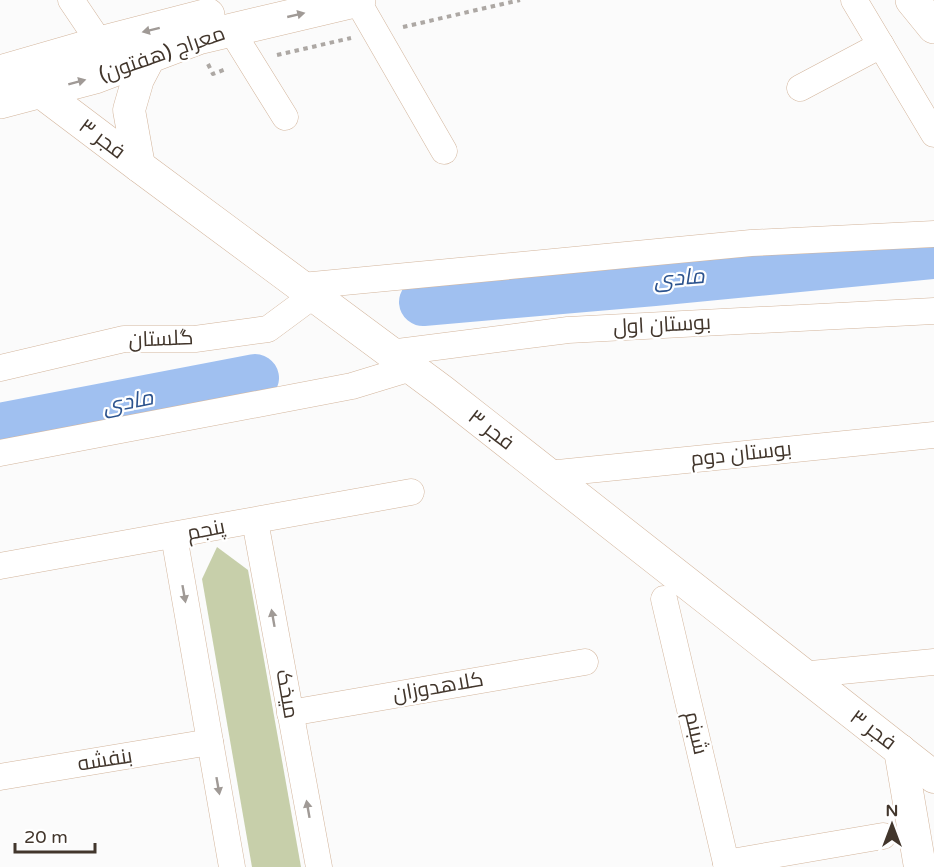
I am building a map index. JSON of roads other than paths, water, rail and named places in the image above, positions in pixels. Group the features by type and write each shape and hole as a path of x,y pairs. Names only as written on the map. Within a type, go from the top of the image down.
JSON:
{"main road":[{"name":"معراج (هفتون)","path":"5,66 268,0"},
{"name":"معراج (هفتون)","path":"0,102 95,77 198,38 358,0"},
{"path":"912,0 934,27"}],"street":[{"path":"71,0 100,43"},
{"path":"358,0 444,151"},
{"path":"854,0 934,134"},
{"path":"231,30 285,117"},
{"path":"800,88 881,45"},
{"path":"139,166 129,110 138,79 149,58"},
{"name":"فجر ۳","path":"5,66 401,360 934,777"},
{"path":"308,291 751,243 934,234"},
{"name":"گلستان","path":"0,368 124,339 195,339 268,329 308,291"},
{"name":"بوستان اول","path":"0,453 352,386 401,360 568,330 934,311"},
{"name":"بوستان دوم","path":"548,474 934,435"},
{"name":"پنجم","path":"0,566 411,492"},
{"name":"میخک","path":"255,520 319,867"},
{"path":"174,536 232,867"},
{"name":"شبنم","path":"664,599 727,865"},
{"name":"کلاهدوزان","path":"290,713 585,662"},
{"path":"801,675 934,662"},
{"name":"بنفشه","path":"0,777 210,742"},
{"path":"900,750 920,867"},
{"path":"727,865 883,836"}],"waterway":[{"name":"مادی","path":"423,302 934,255"},
{"name":"مادی","path":"0,427 255,378"}]}
